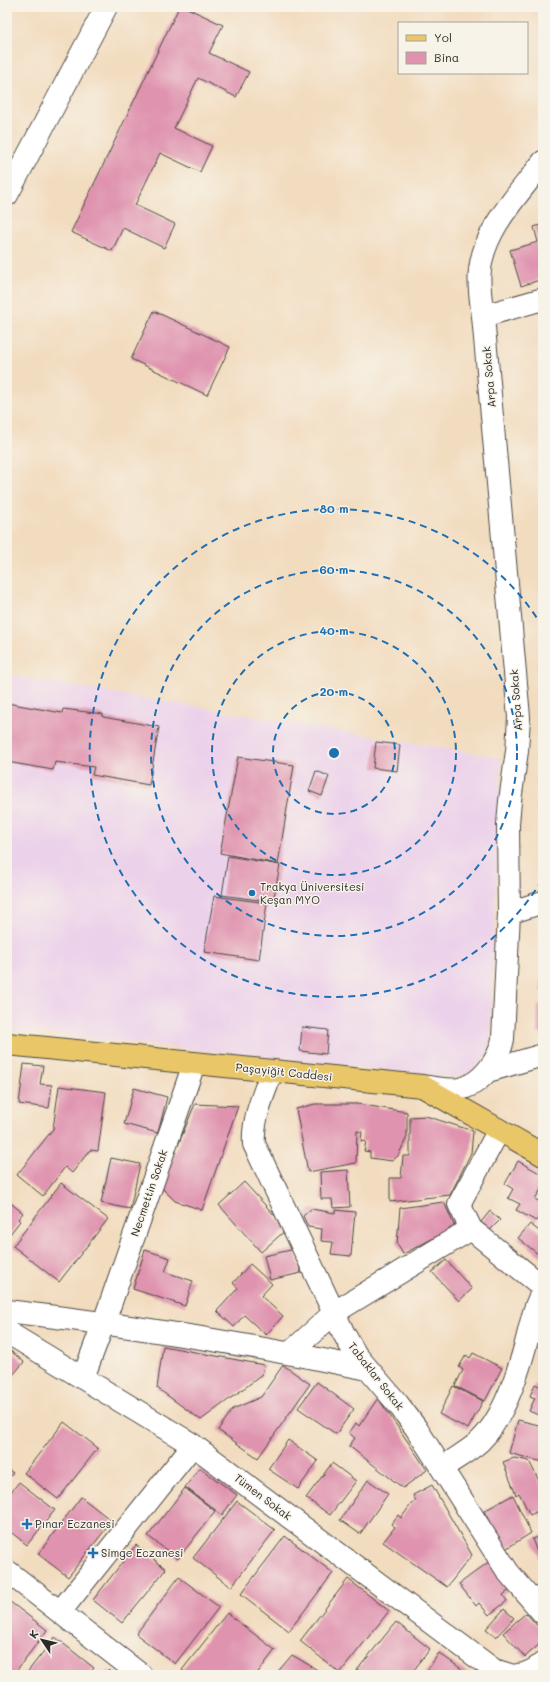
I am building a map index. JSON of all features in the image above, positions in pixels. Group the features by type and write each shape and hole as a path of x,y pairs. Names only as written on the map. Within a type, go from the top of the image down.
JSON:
{"main road":[{"name":"Paşayiğit Caddesi","path":"7,1044 422,1086 543,1155"}],"street":[{"path":"7,195 106,7"},
{"name":"Arpa Sokak","path":"480,1119 469,1109 465,1099 468,1089 498,1055 503,1039 509,913 508,824 517,751 519,716 480,285 480,271 482,257 488,240 498,222 543,162"},
{"path":"483,316 543,299"},
{"path":"509,913 543,902"},
{"path":"422,1086 457,1089 466,1087 481,1076 543,1056"},
{"name":"Necmettin Sokak","path":"83,1378 194,1064"},
{"name":"Tabaklar Sokak","path":"272,1071 255,1122 253,1134 254,1144 350,1346 398,1404 443,1467 508,1572 543,1613"},
{"path":"499,1130 459,1204 471,1229 543,1287"},
{"path":"290,1352 335,1312 471,1229"},
{"path":"443,1467 480,1442 499,1413 516,1376 535,1309 543,1292"},
{"path":"7,1311 104,1322 290,1352 368,1369"},
{"name":"Tümen Sokak","path":"7,1332 193,1445 494,1670 510,1675"},
{"path":"60,1612 193,1445"},
{"path":"7,1571 141,1675"},
{"path":"518,1675 524,1675 543,1662"}],"shaded area":[{"name":"Trakya Üniversitesi Keşan MYO","path":"7,675 501,758 490,1042 487,1053 481,1062 473,1070 463,1075 453,1077 7,1029"}],"building":[{"path":"179,7 185,7 223,25 209,53 249,72 236,97 198,78 174,128 212,146 200,172 160,153 135,205 175,224 164,248 123,228 112,251 71,232"},
{"path":"543,224 543,279 521,286 510,250 538,242 534,227"},
{"path":"154,311 230,347 207,395 131,359"},
{"path":"7,703 62,713 63,709 103,714 103,717 159,727 149,785 92,775 94,767 55,762 53,770 7,762"},
{"path":"376,742 400,745 397,771 373,768"},
{"path":"238,757 294,765 278,864 220,853"},
{"path":"316,771 329,776 322,796 309,791"},
{"path":"228,856 280,865 273,902 222,895"},
{"path":"214,896 267,903 259,960 204,952"},
{"path":"541,947 543,947 543,991 541,991"},
{"path":"538,1005 543,1005 543,1033 537,1033"},
{"path":"302,1027 328,1030 326,1054 300,1051"},
{"path":"24,1064 43,1066 40,1084 52,1085 49,1108 19,1104"},
{"path":"59,1086 106,1092 98,1151 90,1150 72,1173 65,1167 43,1196 17,1175 53,1129"},
{"path":"134,1088 167,1097 158,1133 124,1124"},
{"path":"195,1104 238,1106 202,1210 175,1201 161,1187"},
{"path":"315,1104 357,1104 407,1112 407,1137 398,1156 392,1161 370,1158 370,1152 364,1151 366,1142 361,1141 362,1132 357,1131 356,1163 308,1172 296,1109"},
{"path":"426,1116 473,1131 471,1153 450,1195 390,1202 390,1178 401,1178 403,1156 410,1156 410,1117"},
{"path":"111,1158 140,1164 130,1209 101,1203"},
{"path":"518,1161 543,1175 543,1186 535,1199 543,1204 543,1208 536,1221 516,1210 520,1204 508,1198 513,1189 505,1184"},
{"path":"348,1170 350,1207 333,1208 332,1199 321,1199 320,1172"},
{"path":"244,1182 287,1229 261,1252 219,1205"},
{"path":"61,1183 108,1219 59,1282 13,1246"},
{"path":"7,1200 23,1213 18,1219 20,1221 7,1238"},
{"path":"444,1202 455,1227 403,1254 397,1244 400,1208"},
{"path":"311,1209 335,1213 335,1210 355,1212 351,1256 331,1254 333,1242 321,1241 322,1229 308,1227 303,1216"},
{"path":"490,1211 500,1220 490,1230 481,1222"},
{"path":"530,1224 543,1234 543,1258 518,1238"},
{"path":"295,1249 301,1273 270,1280 264,1256"},
{"path":"145,1250 170,1258 165,1272 193,1281 185,1306 133,1289"},
{"path":"446,1260 472,1289 459,1301 432,1272"},
{"path":"250,1264 272,1284 261,1296 283,1316 266,1335 244,1315 234,1327 217,1311 238,1288 233,1283"},
{"path":"163,1346 264,1365 262,1375 201,1420 157,1388"},
{"path":"7,1348 24,1362 7,1382"},
{"path":"473,1353 502,1368 485,1401 455,1386 463,1370 459,1367 466,1355 470,1358"},
{"path":"283,1365 310,1384 258,1458 218,1430 233,1409 261,1397"},
{"path":"543,1381 543,1417 529,1411 535,1398 530,1396 535,1384 541,1387"},
{"path":"317,1382 354,1409 336,1434 298,1408"},
{"path":"453,1386 483,1401 468,1429 439,1414"},
{"path":"378,1398 427,1470 403,1488 349,1446 355,1438 349,1433 356,1423 359,1426"},
{"path":"518,1420 543,1426 543,1462 509,1453"},
{"path":"64,1422 98,1448 58,1499 24,1473"},
{"path":"288,1440 318,1461 298,1489 268,1469"},
{"path":"514,1458 529,1461 543,1489 543,1520 538,1511 530,1515 519,1493 516,1495 503,1462"},
{"path":"332,1463 356,1481 330,1515 306,1498"},
{"path":"200,1468 237,1495 222,1515 185,1487"},
{"path":"7,1469 13,1473 7,1480"},
{"path":"368,1480 388,1494 360,1534 340,1520"},
{"path":"19,1482 55,1510 27,1545 7,1529 7,1497"},
{"path":"432,1485 472,1555 447,1587 383,1542 395,1527 391,1524 398,1515 401,1518 412,1503 416,1501 413,1495"},
{"path":"185,1488 215,1511 178,1559 148,1536"},
{"path":"513,1495 531,1533 504,1550 484,1511"},
{"path":"81,1497 112,1521 68,1577 38,1554"},
{"path":"237,1501 275,1530 231,1587 193,1558"},
{"path":"543,1535 543,1567 532,1539"},
{"path":"285,1536 333,1573 289,1631 241,1594"},
{"path":"136,1545 166,1569 122,1623 93,1600"},
{"path":"490,1561 511,1589 503,1595 507,1601 489,1615 479,1603 476,1606 459,1584"},
{"path":"179,1577 219,1607 175,1664 136,1634"},
{"path":"348,1579 389,1611 340,1673 300,1641"},
{"path":"9,1601 47,1630 13,1675 7,1675 7,1604"},
{"path":"504,1609 514,1618 496,1637 486,1629"},
{"path":"227,1613 275,1650 256,1675 188,1675 182,1670"},
{"path":"526,1613 543,1632 543,1641 525,1657 503,1633"},
{"path":"396,1622 430,1649 410,1675 353,1675"},
{"path":"55,1637 94,1668 88,1675 25,1675"},
{"path":"439,1653 470,1675 424,1675"},
{"path":"292,1655 326,1675 275,1675"},
{"path":"108,1670 114,1675 104,1675"}],"place":[{"name":"Trakya Üniversitesi Keşan MYO","path":"252,893"},
{"name":"Pınar Eczanesi","path":"27,1524"},
{"name":"Simge Eczanesi","path":"93,1553"}]}
